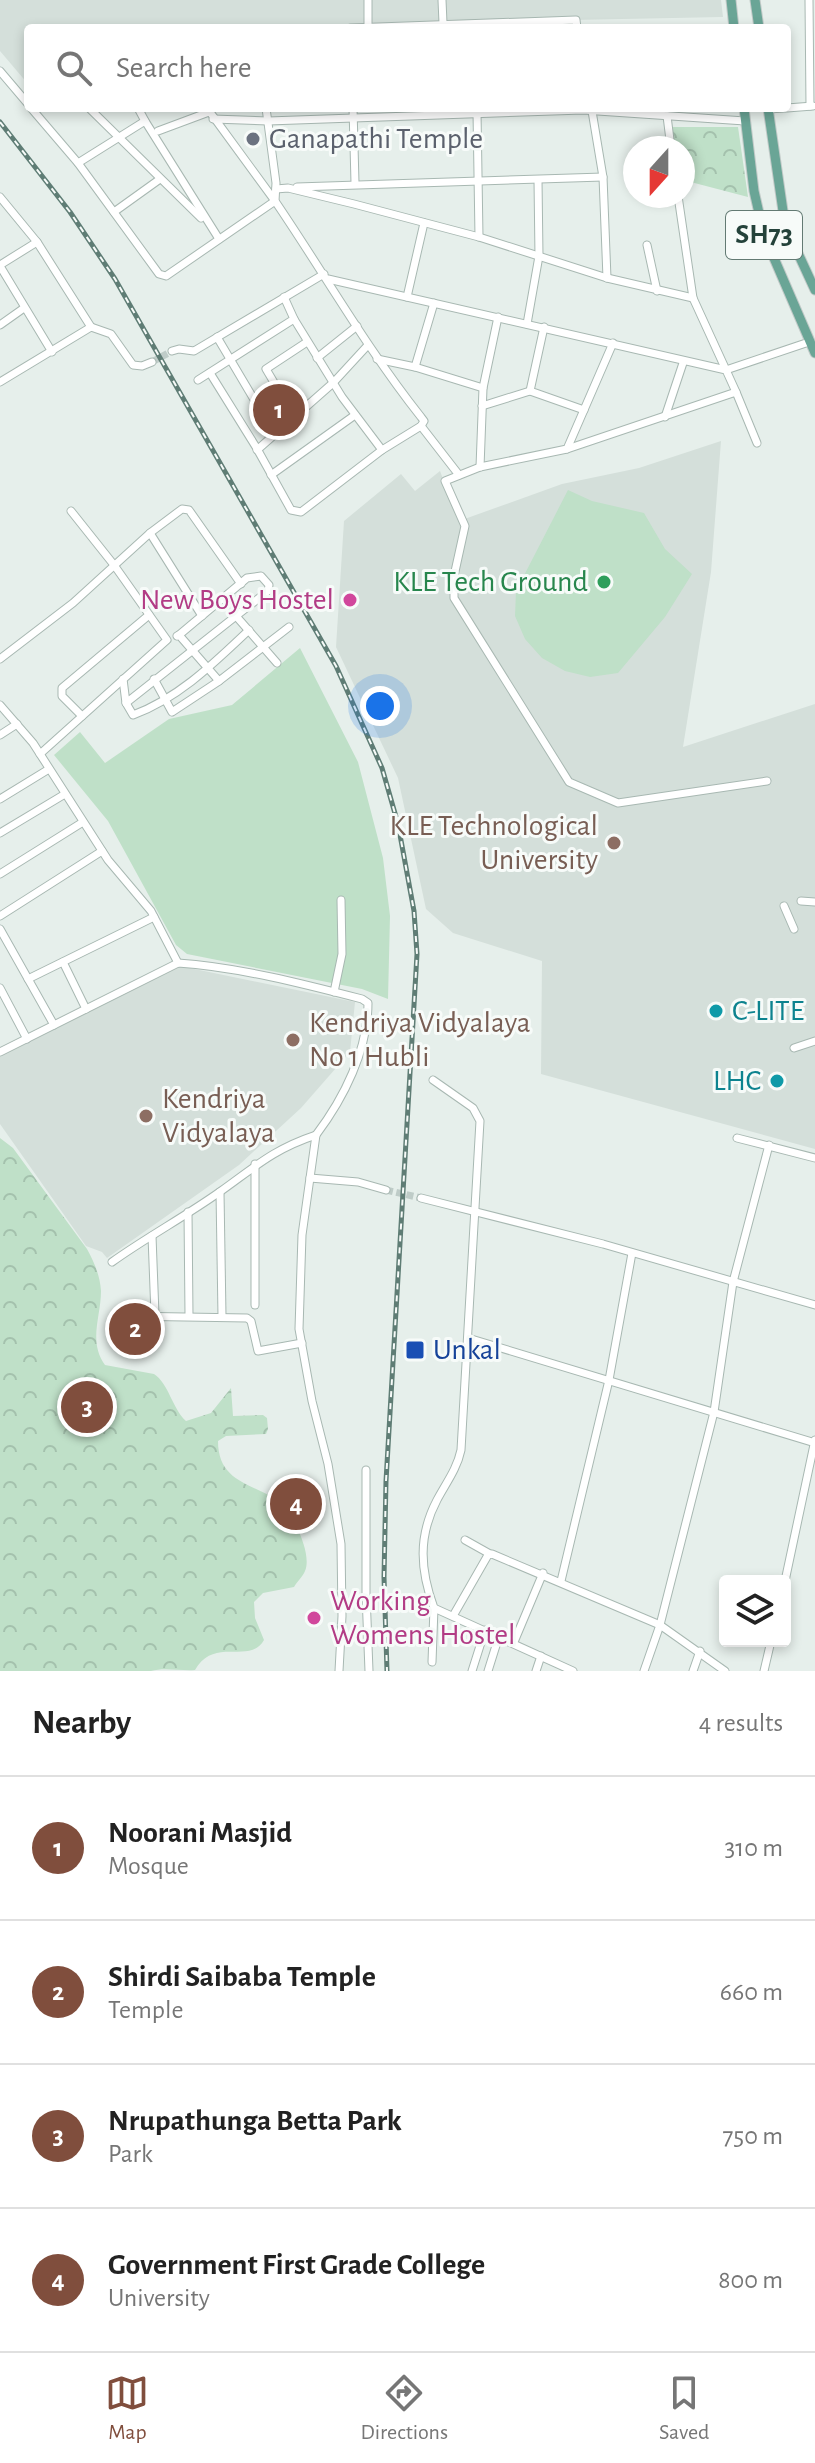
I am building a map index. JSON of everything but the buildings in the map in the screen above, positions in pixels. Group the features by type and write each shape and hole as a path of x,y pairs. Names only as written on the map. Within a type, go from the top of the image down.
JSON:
{"main road":[{"path":"731,0 734,24"},
{"path":"755,0 758,24"},
{"name":"SH73","path":"744,112 754,191 767,245 815,353"},
{"name":"SH73","path":"768,112 783,211 815,290"}],"street":[{"path":"368,0 368,24"},
{"path":"442,0 443,23"},
{"path":"791,108 813,106 809,0"},
{"path":"424,24 576,20 576,24"},
{"path":"0,71 24,99"},
{"path":"35,112 78,163 159,274 166,276 275,201"},
{"path":"93,112 209,225"},
{"path":"140,112 219,239"},
{"path":"267,112 275,201"},
{"path":"353,112 355,183"},
{"path":"158,131 210,113 268,121 353,112 477,112 479,237"},
{"path":"587,112 603,177 607,278"},
{"path":"613,112 745,121"},
{"path":"210,113 275,201 376,359 424,421 301,512 291,510 210,373"},
{"path":"667,116 670,136"},
{"path":"78,163 145,121"},
{"path":"276,189 355,183 603,177"},
{"path":"114,212 160,179"},
{"path":"527,324 539,256 538,180"},
{"path":"288,188 479,237 607,278 693,298"},
{"path":"0,197 37,242 91,327 111,334 135,366 152,362"},
{"path":"680,208 693,298 757,443"},
{"path":"407,297 424,223"},
{"path":"37,242 0,266 52,352"},
{"path":"647,245 657,291"},
{"path":"802,263 815,262"},
{"path":"172,351 194,351 284,297 326,277 613,343 683,363 726,370 809,342"},
{"path":"284,297 333,383 382,450"},
{"path":"415,367 434,303"},
{"path":"0,325 24,308"},
{"path":"480,467 483,388 498,317"},
{"path":"198,380 294,319"},
{"path":"317,358 357,326"},
{"path":"0,382 91,327"},
{"path":"530,391 544,327"},
{"path":"217,337 275,435"},
{"path":"295,418 265,371 307,342"},
{"path":"567,449 613,343"},
{"path":"257,450 333,383 368,345"},
{"path":"376,359 415,367 483,388"},
{"path":"665,417 683,363"},
{"path":"482,406 530,391 584,410"},
{"path":"736,392 567,449 480,467 445,481 465,526 454,576 454,598 569,782 618,803 767,781"},
{"path":"271,475 355,415"},
{"path":"421,426 459,475"},
{"path":"0,659 73,603 150,533 182,509 187,509 241,584"},
{"path":"71,511 167,640"},
{"path":"150,533 202,616"},
{"path":"40,754 167,640 179,635 247,578 261,576 269,589 126,703"},
{"path":"82,716 62,696 62,688 149,615"},
{"path":"236,616 277,663"},
{"path":"154,679 170,711 173,711 219,681 289,627"},
{"path":"123,679 126,703 133,715 165,701 208,668 249,630"},
{"path":"179,635 219,681"},
{"path":"0,705 40,754 102,851 154,917 178,963"},
{"path":"0,735 17,724"},
{"path":"0,799 49,769"},
{"path":"0,833 65,794"},
{"path":"0,874 83,822"},
{"path":"0,916 102,851"},
{"path":"334,992 342,954 341,900"},
{"path":"801,901 815,902"},
{"path":"784,906 794,929"},
{"path":"28,979 154,917"},
{"path":"0,929 54,1025"},
{"path":"0,951 10,946"},
{"path":"63,962 86,1009"},
{"path":"0,1051 178,963 199,964 366,1001 362,1047 316,1135 302,1235 299,1329 328,1464 341,1544 339,1671"},
{"path":"0,988 27,1039"},
{"path":"794,1048 815,1041"},
{"path":"432,1662 434,1608 426,1587 422,1543 436,1503 461,1450 479,1117 473,1108 433,1080"},
{"path":"112,1262 220,1192 255,1164 288,1144 316,1135"},
{"path":"737,1138 815,1158"},
{"path":"644,1671 660,1625 714,1412 733,1282 769,1145"},
{"path":"255,1164 255,1305"},
{"path":"310,1178 358,1182 386,1190"},
{"path":"220,1192 222,1316"},
{"path":"421,1198 815,1305"},
{"path":"188,1212 189,1315"},
{"path":"152,1236 155,1315"},
{"path":"561,1581 609,1380 632,1253"},
{"path":"123,1316 222,1316 250,1320 255,1348 259,1351 302,1343"},
{"path":"468,1338 815,1442 786,1575"},
{"path":"366,1470 369,1671"},
{"path":"465,1540 490,1554 543,1573 660,1625 725,1671"},
{"path":"453,1616 490,1554"},
{"path":"514,1642 543,1573"},
{"path":"434,1608 573,1671"},
{"path":"472,1671 485,1630"},
{"path":"488,1671 499,1636"},
{"path":"764,1671 770,1647"},
{"path":"693,1671 700,1651"},
{"path":"536,1671 541,1656"}],"shaded area":[{"path":"0,0 721,0 723,17 369,24 24,24 24,79 0,51"},
{"name":"KLE Technological University","path":"721,441 711,572 683,747 815,704 815,1149 541,1074 542,961 453,933 426,909 398,778 336,647 344,521 401,474 415,491 440,471 459,521 562,484 639,468"},
{"name":"Kendriya Vidyalaya","path":"180,966 355,1002 350,1052 301,1108 239,1165 107,1258 102,1252 86,1246 0,1124 0,1056"}],"green space":[{"path":"672,127 738,127 748,197 695,183 695,136 672,136"},
{"name":"KLE Tech Ground","path":"568,490 592,501 644,513 665,549 692,574 665,617 618,673 590,677 565,671 542,658 525,639 515,616 516,591"},
{"path":"300,648 358,762 383,858 390,916 388,999 362,989 187,954 176,945 108,821 54,755 80,732 105,763 169,719 232,705"},
{"path":"0,1138 13,1148 92,1259 101,1291 97,1347 105,1365 154,1374 186,1421 211,1413 231,1388 233,1416 263,1415 267,1418 266,1434 226,1436 218,1441 219,1454 229,1473 275,1499 288,1512 306,1554 305,1571 294,1587 263,1593 254,1602 255,1618 264,1640 258,1647 212,1654 195,1670 0,1671"}],"tunnel":[{"path":"152,362 172,351"},
{"path":"386,1190 421,1198"}],"railway":[{"path":"0,122 70,212 115,279 336,666 382,768 398,824 414,911 417,954 386,1481 384,1577 387,1671"}],"place":[{"name":"Ganapathi Temple","path":"253,139"},
{"name":"Noorani Masjid","path":"279,410"},
{"name":"KLE Tech Ground","path":"604,582"},
{"name":"New Boys Hostel","path":"350,600"},
{"name":"KLE Technological University","path":"614,843"},
{"name":"C-LITE","path":"716,1011"},
{"name":"Kendriya Vidyalaya No 1 Hubli","path":"293,1040"},
{"name":"LHC","path":"777,1081"},
{"name":"Kendriya Vidyalaya","path":"146,1116"},
{"name":"Shirdi Saibaba Temple","path":"135,1329"},
{"name":"Unkal","path":"415,1350"},
{"name":"Nrupathunga Betta Park","path":"87,1407"},
{"name":"Government First Grade College","path":"296,1504"},
{"name":"Working Womens Hostel","path":"314,1618"}]}
